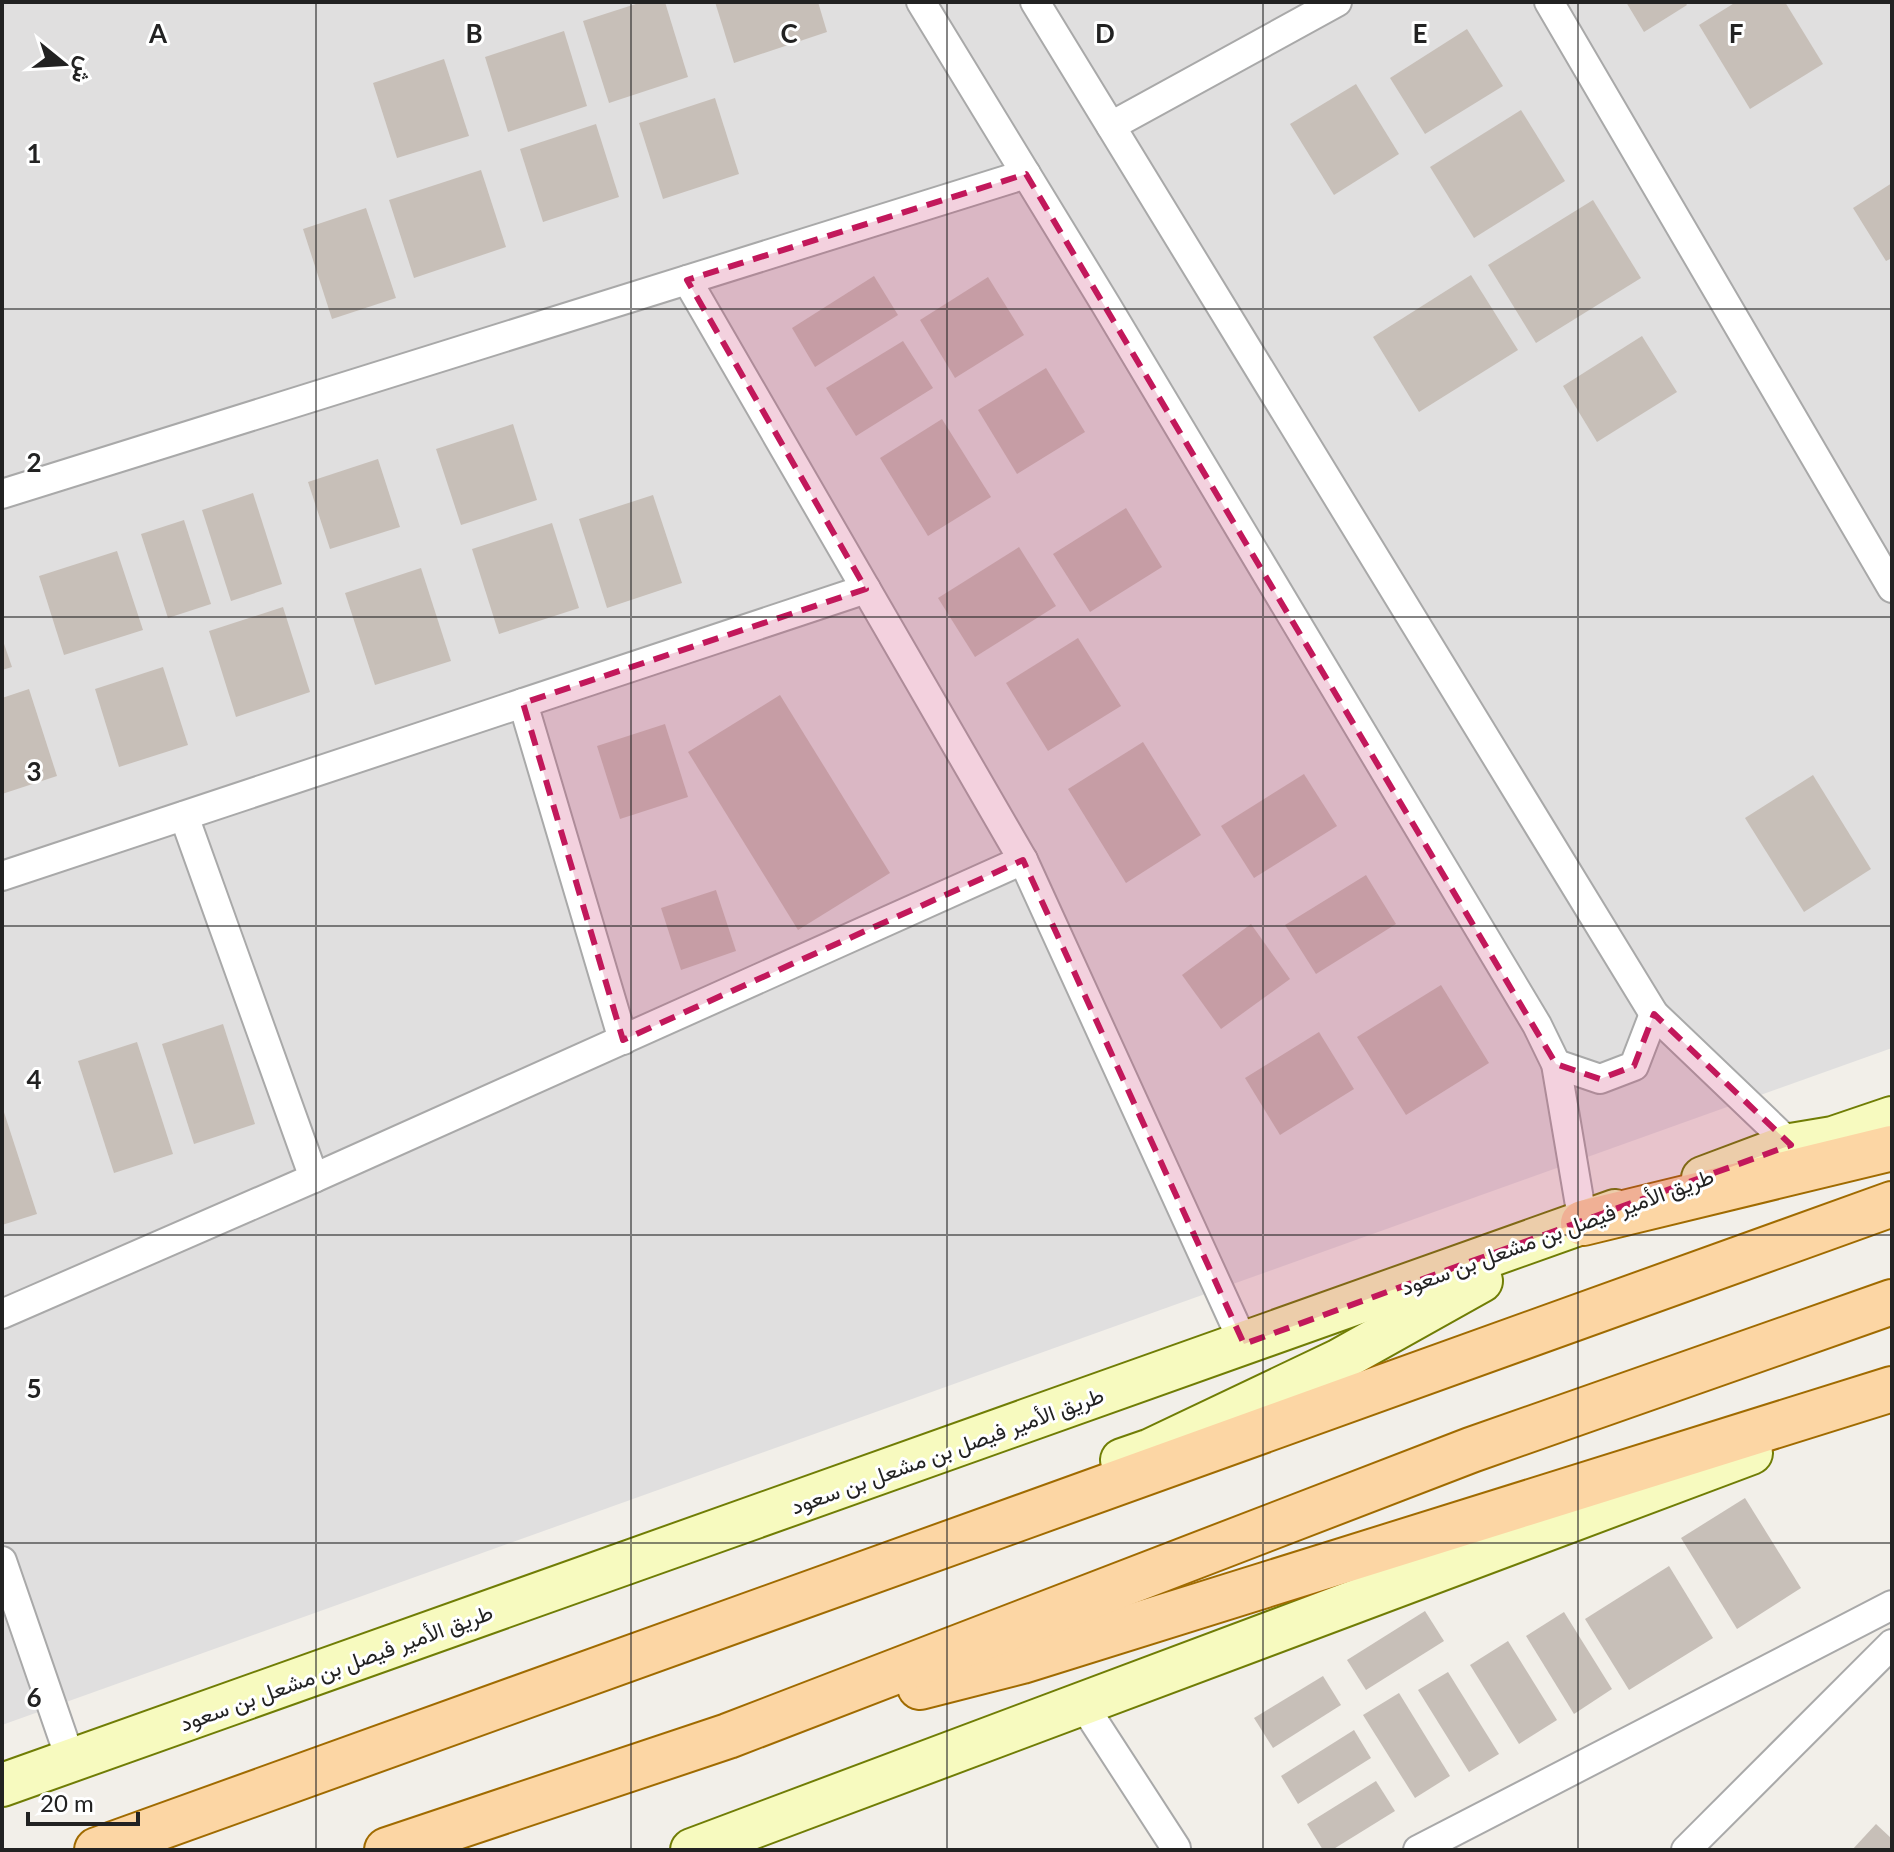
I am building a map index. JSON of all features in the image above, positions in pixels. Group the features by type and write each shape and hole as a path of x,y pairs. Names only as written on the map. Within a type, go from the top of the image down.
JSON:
{"main road":[{"name":"طريق الأمير فيصل بن مشعل بن سعود","path":"2,1785 1583,1223 1791,1145 1833,1138 1892,1118"},
{"path":"861,1575 959,1519 1151,1450 1338,1361 1583,1223 1892,1148"},
{"path":"97,1850 1892,1204"},
{"path":"387,1850 728,1736 1471,1450 1892,1302"},
{"path":"728,1736 1022,1661 1892,1391"},
{"path":"692,1850 1797,1436 1892,1391"}],"street":[{"path":"921,2 1529,1011 1556,1064 1583,1223"},
{"path":"1035,2 1654,1014 1791,1145"},
{"path":"1111,126 1337,2"},
{"path":"1549,2 1892,588"},
{"path":"2,494 1026,174"},
{"path":"687,280 1023,860 1244,1344"},
{"path":"2,876 866,589"},
{"path":"523,703 623,1040"},
{"path":"184,816 314,1178"},
{"path":"2,1314 314,1178 1023,860"},
{"path":"1556,1064 1600,1079 1634,1066 1654,1014"},
{"path":"2,1561 71,1761"},
{"path":"1418,1850 1892,1605"},
{"path":"1686,1850 1892,1644"},
{"path":"1082,1703 1176,1849"}],"highlighted area":[{"path":"1026,174 1556,1064 1600,1079 1634,1066 1654,1014 1791,1145 1244,1344 1023,860 623,1040 523,703 866,589 687,280"}],"shaded area":[{"path":"2,2 1892,2 1892,1048 2,1725"}],"building":[{"path":"642,2 665,2 688,77 609,103 583,21"},
{"path":"715,2 818,2 827,32 734,63"},
{"path":"1626,2 1685,2 1687,5 1644,32"},
{"path":"1736,2 1785,2 1823,64 1750,109 1699,25"},
{"path":"1467,29 1503,86 1425,134 1390,78"},
{"path":"564,31 587,106 508,132 485,57"},
{"path":"444,59 469,136 397,158 373,83"},
{"path":"1356,84 1399,154 1334,195 1290,124"},
{"path":"715,98 739,174 663,199 639,123"},
{"path":"1521,110 1565,181 1474,238 1430,167"},
{"path":"596,124 619,197 543,222 520,149"},
{"path":"481,170 506,247 414,278 389,200"},
{"path":"1892,183 1892,258 1886,261 1853,208"},
{"path":"1593,200 1641,278 1536,343 1488,265"},
{"path":"366,208 396,298 332,319 303,229"},
{"path":"1471,275 1518,350 1419,412 1373,337"},
{"path":"874,276 898,315 815,367 792,328"},
{"path":"988,277 1024,335 955,378 920,320"},
{"path":"1642,336 1677,392 1597,442 1563,386"},
{"path":"903,341 933,388 856,436 826,388"},
{"path":"1046,368 1085,432 1017,474 978,410"},
{"path":"942,419 991,497 928,536 880,458"},
{"path":"513,424 537,500 461,525 436,449"},
{"path":"378,459 400,527 330,549 308,482"},
{"path":"253,493 282,584 231,601 202,510"},
{"path":"653,495 682,583 607,608 579,519"},
{"path":"1126,508 1162,567 1090,612 1053,554"},
{"path":"184,520 211,604 168,618 141,534"},
{"path":"552,523 579,608 499,634 472,549"},
{"path":"1019,547 1056,606 975,657 938,598"},
{"path":"117,551 143,630 64,655 39,576"},
{"path":"421,568 451,661 375,685 345,593"},
{"path":"283,607 310,692 236,717 209,631"},
{"path":"2,638 12,667 2,670"},
{"path":"1078,638 1121,706 1048,751 1006,683"},
{"path":"163,667 188,745 119,767 95,689"},
{"path":"29,689 57,776 2,794 2,698"},
{"path":"780,695 890,873 798,930 688,752"},
{"path":"665,724 688,797 620,819 597,746"},
{"path":"1143,742 1201,835 1126,883 1068,789"},
{"path":"1304,774 1337,826 1254,878 1221,826"},
{"path":"1813,775 1871,869 1804,912 1745,818"},
{"path":"1366,875 1396,924 1316,974 1285,925"},
{"path":"716,890 736,951 681,970 661,908"},
{"path":"1251,924 1290,979 1221,1029 1182,975"},
{"path":"1441,985 1489,1063 1406,1115 1357,1037"},
{"path":"223,1024 255,1124 194,1144 162,1044"},
{"path":"1319,1032 1354,1089 1280,1135 1245,1078"},
{"path":"137,1042 173,1154 114,1173 78,1061"},
{"path":"2,1106 37,1214 2,1225"},
{"path":"1745,1498 1801,1588 1737,1629 1681,1538"},
{"path":"1669,1566 1713,1638 1629,1690 1585,1619"},
{"path":"1425,1611 1444,1641 1366,1690 1347,1660"},
{"path":"1564,1612 1612,1689 1574,1714 1526,1636"},
{"path":"1508,1641 1557,1720 1519,1744 1470,1665"},
{"path":"1448,1672 1499,1754 1469,1772 1418,1690"},
{"path":"1323,1676 1341,1705 1273,1748 1254,1718"},
{"path":"1399,1693 1450,1776 1415,1798 1363,1715"},
{"path":"1354,1730 1371,1758 1298,1804 1281,1776"},
{"path":"1376,1781 1395,1811 1332,1850 1323,1850 1307,1824"},
{"path":"1876,1824 1892,1839 1892,1850 1852,1850"}]}
